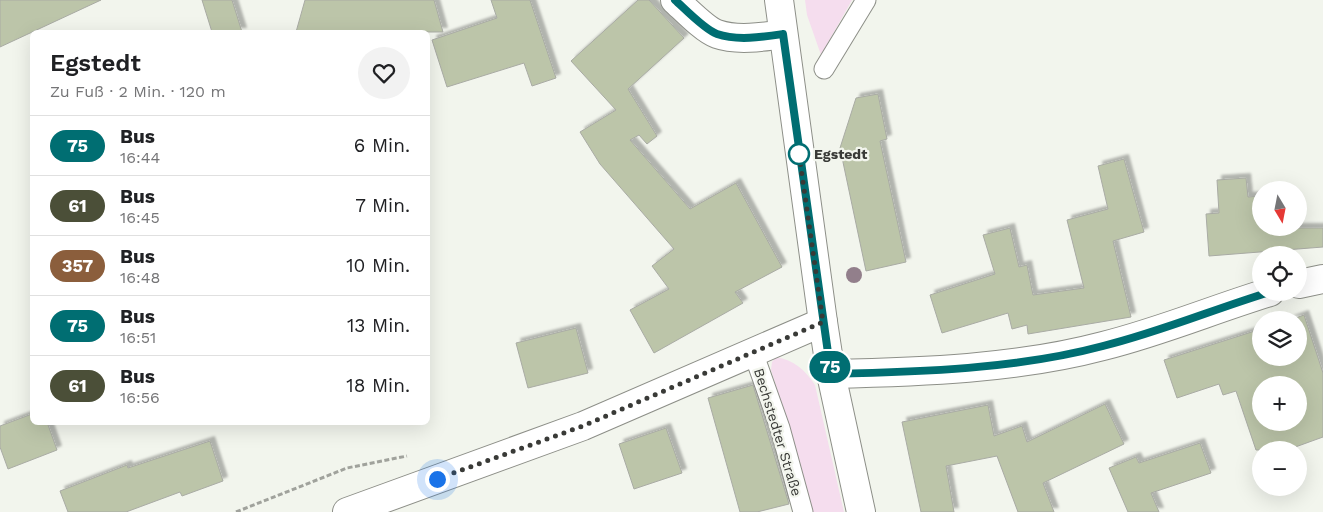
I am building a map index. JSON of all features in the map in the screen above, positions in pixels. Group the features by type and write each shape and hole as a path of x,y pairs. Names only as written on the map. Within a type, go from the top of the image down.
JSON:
{"street":[{"path":"675,0 716,34 740,38 783,34"},
{"path":"778,0 831,374 861,512"},
{"path":"1307,282 1323,279"},
{"path":"831,374 935,370 1047,358 1103,346 1180,323 1252,298"},
{"path":"347,512 583,426 823,322"}],"lane":[{"path":"824,69 866,0"},
{"name":"Bechstedter Straße","path":"753,352 780,428 803,512"}],"shaded area":[{"path":"805,0 852,0 821,55 807,15"},
{"path":"776,357 798,366 815,385 844,512 812,512 798,456 771,370 772,362"}],"building":[{"path":"0,0 101,0 37,30 30,30 30,33 0,47"},
{"path":"202,0 232,0 241,30 211,30"},
{"path":"305,0 434,0 443,32 430,32 430,30 297,30"},
{"path":"491,0 530,0 556,78 532,86 524,63 447,87 432,40 497,18"},
{"path":"638,0 649,0 684,38 628,89 657,136 647,144 639,135 630,140 690,209 736,183 782,267 735,292 743,303 654,353 630,310 669,289 652,266 674,249 600,164 580,132 616,110 571,61"},
{"path":"878,94 887,139 880,141 906,262 866,271 840,148 856,98"},
{"path":"1124,159 1144,232 1113,241 1131,317 1028,334 1027,325 1012,329 1008,313 942,333 930,295 995,274 983,235 1010,228 1019,267 1027,265 1033,295 1084,288 1067,220 1108,209 1098,166"},
{"path":"1246,178 1248,197 1252,197 1252,236 1308,236 1308,228 1323,228 1323,247 1252,246 1252,253 1209,256 1206,214 1219,213 1217,180"},
{"path":"1307,324 1323,373 1323,437 1307,443 1307,441 1253,441 1236,391 1223,395 1219,384 1177,398 1164,360 1252,332 1252,366 1307,366"},
{"path":"576,328 588,373 528,388 516,343"},
{"path":"753,385 789,504 757,512 740,512 708,398"},
{"path":"1105,404 1124,444 1043,483 1054,512 1018,512 997,456 946,466 954,512 921,512 902,422 988,405 994,436 1022,426 1027,442"},
{"path":"30,415 30,425 48,425 57,450 8,469 0,447 0,426"},
{"path":"666,428 682,473 634,489 619,444"},
{"path":"210,441 223,481 182,496 180,492 126,512 68,512 60,491 127,465 128,468"},
{"path":"1200,443 1211,473 1151,493 1159,512 1128,512 1109,468 1136,457 1139,463"}],"bus line":[{"name":"75","path":"675,0 716,34 740,38 783,34 831,374 935,370 1047,358 1103,346 1180,323 1252,298"}],"place":[{"name":"Egstedt","path":"799,154"}],"route":[{"path":"437,479 583,426 823,322 799,154"}]}
